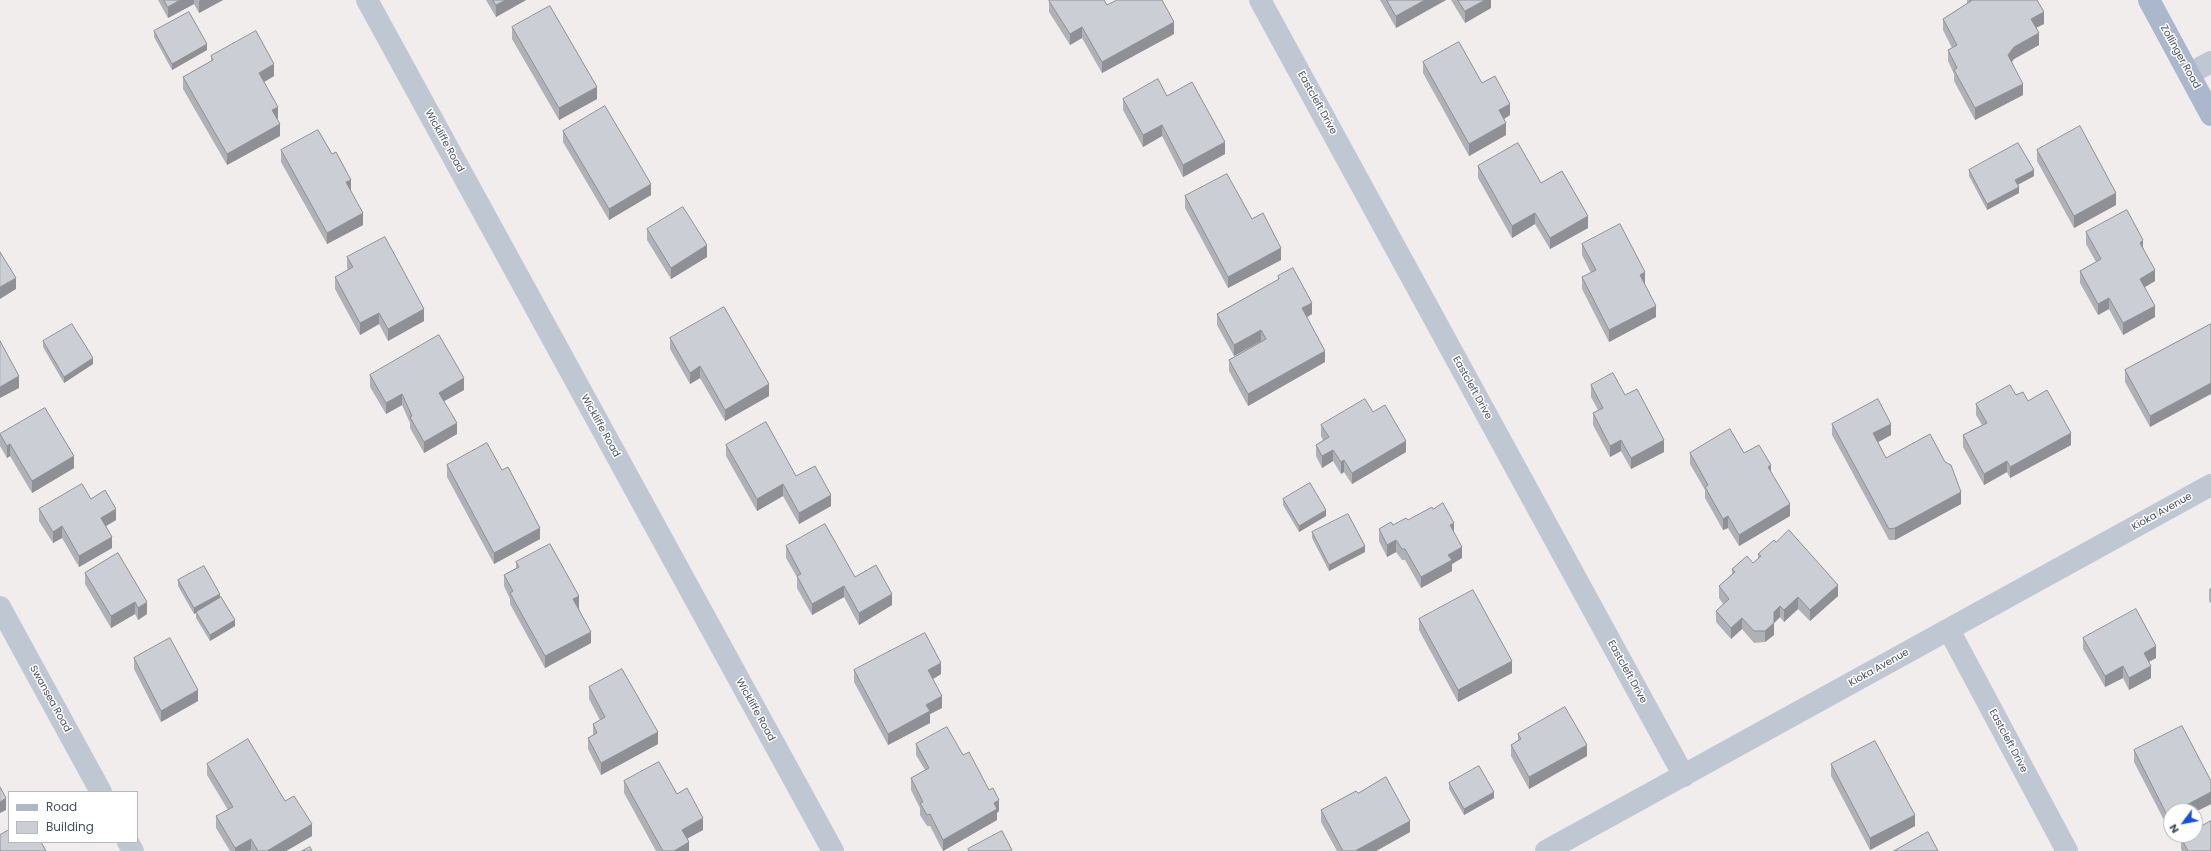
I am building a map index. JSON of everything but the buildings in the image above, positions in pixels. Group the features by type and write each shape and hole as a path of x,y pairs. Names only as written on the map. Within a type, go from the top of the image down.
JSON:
{"main road":[{"name":"Zollinger Road","path":"2149,0 2211,115"}],"street":[{"name":"Wickliffe Road","path":"367,0 832,851"},
{"name":"Eastcleft Drive","path":"1260,0 1684,776"},
{"path":"2189,74 2211,62"},
{"name":"Kioka Avenue","path":"1546,851 2211,485"},
{"name":"Swansea Road","path":"0,607 100,791"},
{"name":"Eastcleft Drive","path":"1948,630 2067,851"}]}
